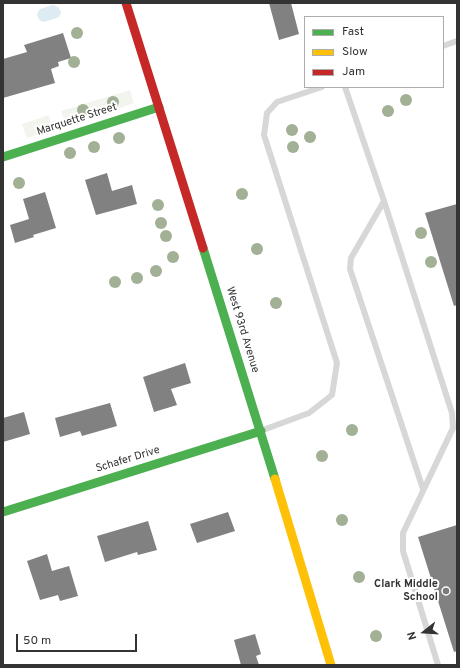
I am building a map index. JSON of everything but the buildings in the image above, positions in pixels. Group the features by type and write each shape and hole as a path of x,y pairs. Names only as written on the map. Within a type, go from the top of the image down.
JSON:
{"street":[{"name":"West 93rd Avenue","path":"126,3 261,431 331,665"},
{"name":"Marquette Street","path":"3,157 159,107"},
{"name":"Schafer Drive","path":"3,512 261,431"}],"lane":[{"path":"444,46 457,41"},
{"path":"261,431 309,413 332,395 337,364 264,135 267,114 277,102 319,88"},
{"path":"345,88 384,201 452,413 453,428 423,489 404,533 403,551 438,665"},
{"path":"384,201 351,258 350,268 423,489"}],"shaded area":[{"path":"53,5 58,7 60,10 61,13 59,17 44,22 39,20 37,14 40,9"},
{"path":"130,90 134,103 70,125 69,120 65,122 61,111"},
{"path":"49,115 52,130 27,138 22,124"}],"traffic: fast":[{"path":"3,157 159,107"},
{"path":"203,248 275,479"},
{"path":"3,512 261,431"}],"traffic: slow":[{"path":"275,479 331,665"}],"traffic: jam":[{"path":"126,3 203,248"}],"place":[{"name":"Clark Middle School","path":"446,591"}]}
